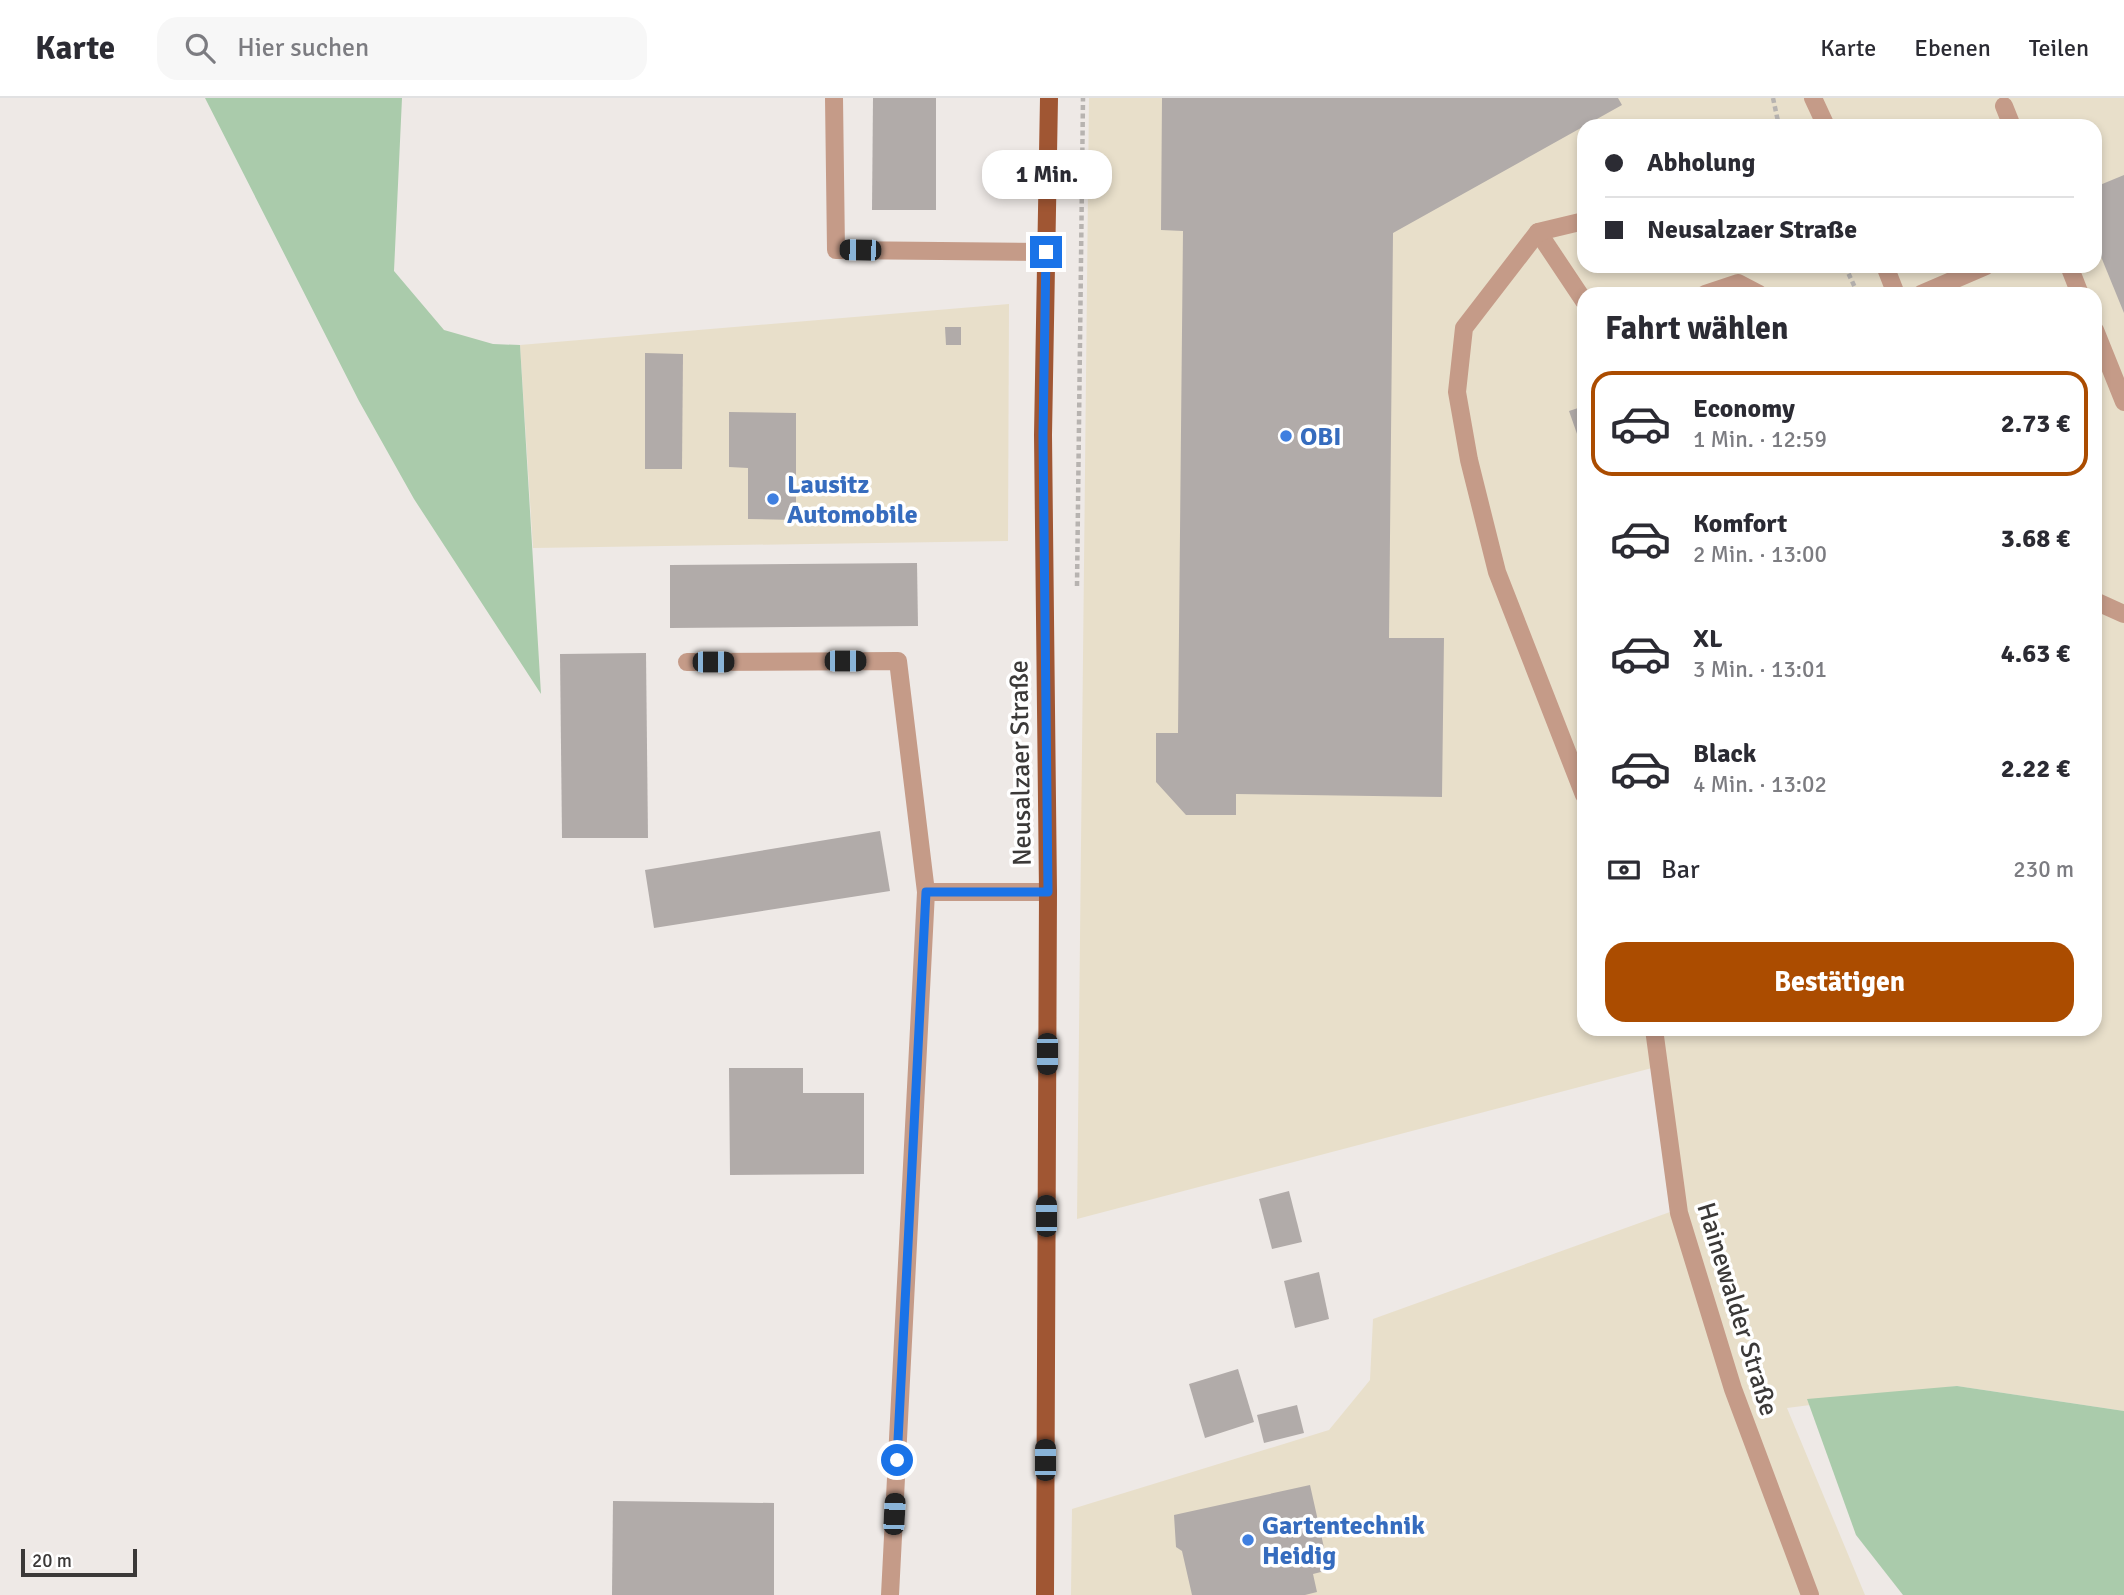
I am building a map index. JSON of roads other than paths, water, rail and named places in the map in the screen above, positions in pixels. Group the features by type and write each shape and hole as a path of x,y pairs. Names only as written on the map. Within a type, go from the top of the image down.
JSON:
{"main road":[{"name":"Neusalzaer Straße","path":"1045,1595 1048,892 1043,435 1049,98"}],"street":[{"path":"834,98 836,250 1046,252"},
{"path":"1813,98 1823,119"},
{"path":"2004,106 2009,119"},
{"path":"1577,224 1538,232 1464,328 1457,392 1469,460 1497,572 1577,777"},
{"path":"1538,232 1577,290"},
{"path":"1938,287 1970,273"},
{"path":"1726,287 1738,283 1746,287"},
{"path":"2102,347 2124,402"},
{"path":"2102,604 2124,614"},
{"path":"687,662 898,661 926,892 890,1595"},
{"path":"926,892 1048,892"},
{"name":"Hainewalder Straße","path":"1655,1036 1679,1213 1733,1389 1810,1595"}],"place":[{"name":"OBI","path":"1286,436"},
{"name":"Lausitz Automobile","path":"773,499"},
{"name":"Gartentechnik Heidig","path":"1248,1540"}]}
